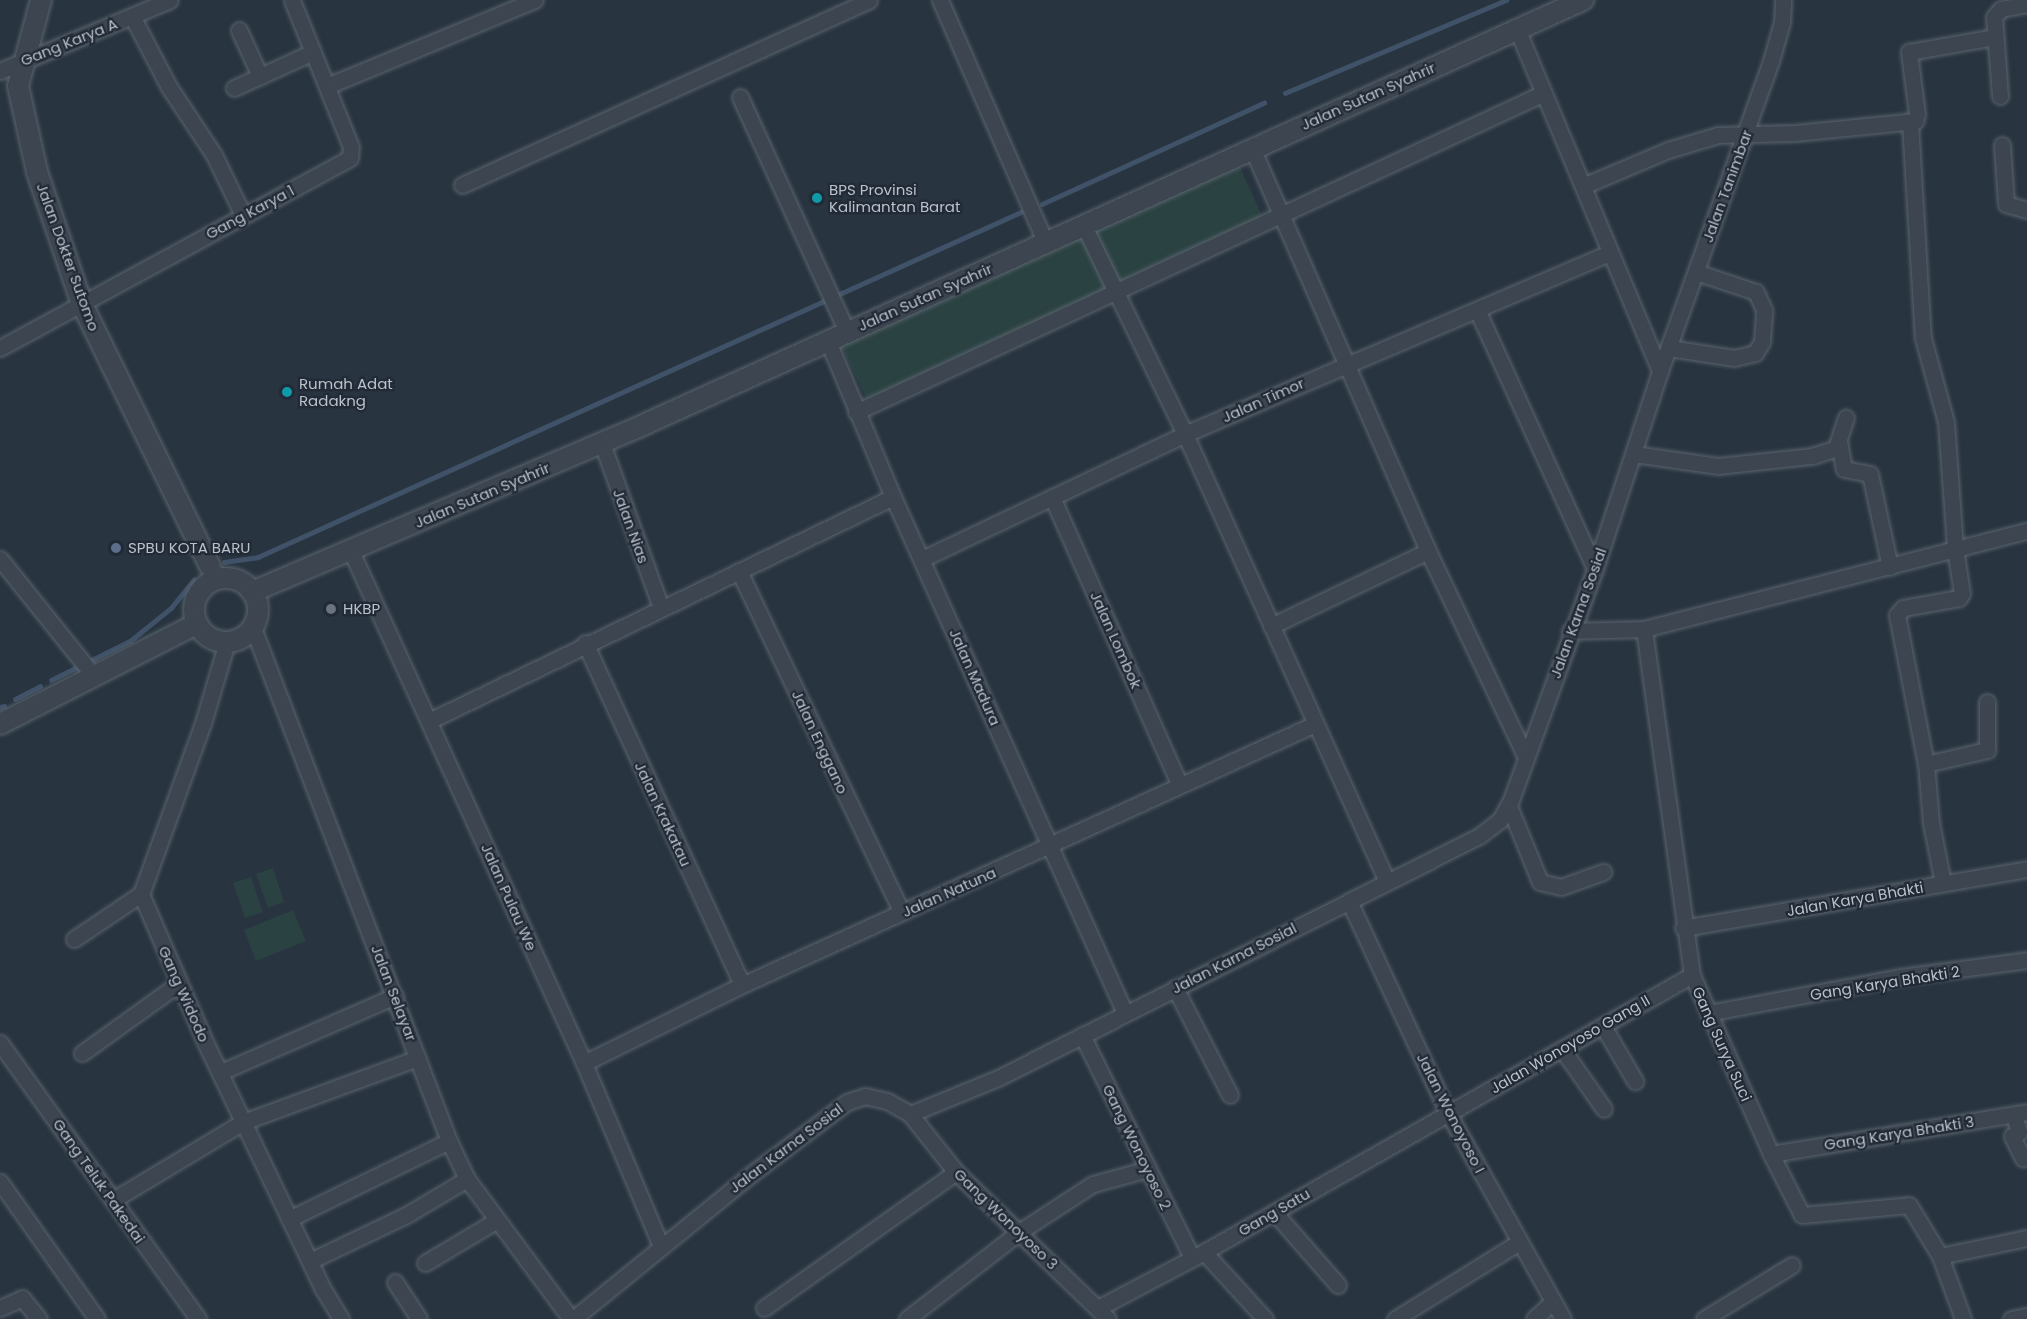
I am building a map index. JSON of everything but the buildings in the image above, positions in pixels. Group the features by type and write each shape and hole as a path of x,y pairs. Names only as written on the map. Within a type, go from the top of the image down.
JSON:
{"street":[{"name":"Jalan Dokter Sutomo","path":"41,0 23,61 18,94 25,128 82,304 126,403 214,575"},
{"name":"Gang Karya A","path":"0,71 170,0"},
{"name":"Gang Karya 1","path":"0,348 351,157 352,150 292,0"},
{"path":"327,86 535,0"},
{"path":"462,185 869,0"},
{"path":"940,0 1046,243"},
{"name":"Jalan Sutan Syahrir","path":"258,593 602,443 1583,0"},
{"name":"Jalan Tanimbar","path":"1660,371 1779,34 1783,0"},
{"path":"2000,96 1993,7 2027,4"},
{"path":"132,16 169,87 214,155 243,215"},
{"path":"1517,29 1660,371"},
{"path":"239,30 260,76"},
{"path":"1583,186 1690,142 1746,132 1795,133 1910,122 1917,117 1909,52 1994,37"},
{"path":"234,88 314,52"},
{"path":"856,412 1113,290 1544,93"},
{"path":"740,97 847,332"},
{"path":"1910,122 1923,338 1946,422 1955,549 1962,587 1959,598 1903,608 1897,615 1926,765 1931,823 1943,884"},
{"path":"2002,145 2005,200 2012,208 2027,210"},
{"path":"1252,148 1344,364 1428,551 1525,755"},
{"path":"1084,226 1113,290 1185,434 1387,882"},
{"name":"Jalan Timor","path":"922,559 1185,434 1344,364 1478,312 1610,253"},
{"path":"1669,348 1734,358 1755,353 1762,342 1764,310 1756,291 1696,272"},
{"path":"1478,312 1595,569"},
{"name":"Jalan Madura","path":"828,341 893,497 1125,1013"},
{"name":"Jalan Karna Sosial","path":"572,1319 661,1246 852,1099 878,1098 910,1114 953,1099 1479,836 1494,826 1509,806 1525,755 1595,569 1660,371"},
{"path":"1634,454 1697,465 1741,465 1823,453 1834,450 1846,418"},
{"path":"1839,441 1844,469 1870,474 1890,567"},
{"name":"Jalan Nias","path":"602,443 661,608"},
{"path":"429,721 585,643 893,497"},
{"name":"Jalan Lombok","path":"1052,497 1179,784"},
{"path":"1570,631 1644,629 2027,531"},
{"name":"Jalan Pulau We","path":"351,551 584,1063 661,1246"},
{"path":"1271,626 1428,551"},
{"path":"0,559 93,674"},
{"name":"Jalan Enggano","path":"739,571 902,912"},
{"path":"192,623 196,597 214,575 233,578 258,593 253,636 223,647"},
{"path":"192,623 223,647"},
{"path":"0,724 192,623"},
{"name":"Gang Surya Suci","path":"1644,629 1683,928 1692,975 1771,1154 1802,1215 1907,1204 1916,1213 1940,1256 1964,1319"},
{"name":"Jalan Selayar","path":"253,636 395,996 449,1141 467,1179 572,1319"},
{"name":"Jalan Krakatau","path":"585,643 741,985"},
{"path":"74,939 141,894 223,647"},
{"path":"1926,765 1987,750 1987,702"},
{"name":"Jalan Natuna","path":"584,1063 741,985 1051,847 1179,784 1315,724"},
{"path":"1509,806 1540,882 1561,887 1603,872"},
{"name":"Jalan Karya Bhakti","path":"1683,928 2027,869"},
{"name":"Gang Widodo","path":"141,894 178,984 289,1219 341,1319"},
{"name":"Jalan Wonoyoso I","path":"1349,901 1449,1113 1563,1319"},
{"name":"Gang Karya Bhakti 2","path":"1708,1013 1900,977 2027,960"},
{"name":"Jalan Wonoyoso Gang II","path":"1449,1113 1692,975"},
{"path":"82,1053 178,984"},
{"path":"1175,988 1230,1095"},
{"path":"221,1072 395,996"},
{"path":"1603,1026 1635,1081"},
{"name":"Gang Wonoyoso 2","path":"1082,1035 1148,1169 1198,1255 1265,1319"},
{"name":"Gang Teluk Pakedai","path":"0,1043 198,1319"},
{"path":"1562,1049 1604,1109"},
{"path":"113,1200 243,1122 418,1058"},
{"name":"Gang Satu","path":"1103,1313 1198,1255 1449,1113"},
{"name":"Gang Wonoyoso 3","path":"910,1114 956,1172 1103,1313"},
{"path":"2021,1114 2019,1132 2013,1136 2024,1160"},
{"name":"Gang Karya Bhakti 3","path":"1771,1154 2021,1114"},
{"path":"289,1219 449,1141"},
{"path":"907,1319 1019,1232 1093,1184 1148,1169"},
{"path":"764,1308 956,1172"},
{"path":"310,1261 408,1214 467,1179"},
{"path":"0,1182 97,1319"},
{"path":"1274,1212 1338,1285"},
{"path":"425,1263 497,1220"},
{"path":"1940,1256 2027,1239"},
{"path":"1395,1319 1520,1242"},
{"path":"1704,1319 1792,1265"},
{"path":"394,1282 419,1319"},
{"path":"0,1308 22,1298 39,1319"},
{"path":"1534,1319 1552,1302"},
{"path":"2011,1319 2027,1316"}],"green space":[{"path":"1238,163 1264,220 868,402 841,346"},
{"path":"273,868 284,902 268,908 256,874"},
{"path":"251,877 263,912 245,918 233,883"},
{"path":"293,910 306,941 256,961 244,930"}],"waterway":[{"path":"1285,93 1506,0"},
{"path":"1042,204 1264,103"},
{"path":"224,562 258,557 1021,212"},
{"path":"51,680 130,641 171,608 194,580"},
{"path":"15,699 40,686"},
{"path":"0,707 4,706"}],"place":[{"name":"BPS Provinsi Kalimantan Barat","path":"817,198"},
{"name":"Rumah Adat Radakng","path":"287,392"},
{"name":"SPBU KOTA BARU","path":"116,548"},
{"name":"HKBP","path":"331,609"}]}
